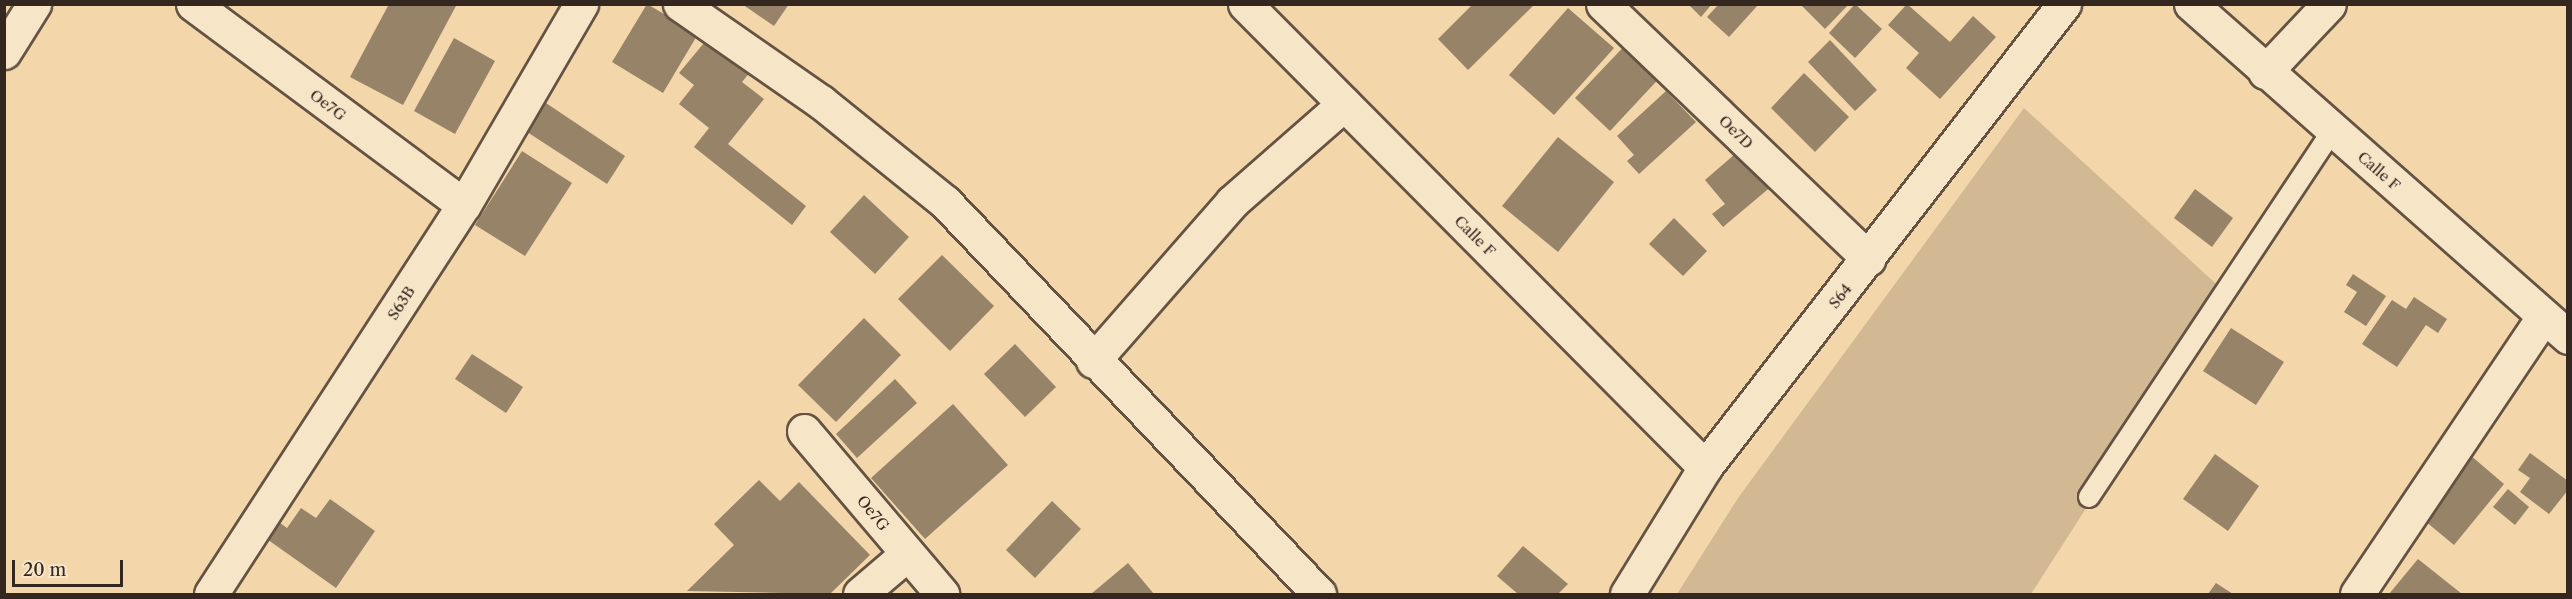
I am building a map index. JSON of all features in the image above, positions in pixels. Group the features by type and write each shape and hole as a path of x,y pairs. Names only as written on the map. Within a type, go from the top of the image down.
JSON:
{"street":[{"path":"4,52 34,4"},
{"name":"Oe7G","path":"193,4 464,206"},
{"name":"S63B","path":"211,594 464,206 581,4"},
{"path":"680,4 821,102 945,202 1093,361 1319,594"},
{"name":"Calle F","path":"1245,4 1705,467"},
{"name":"Oe7D","path":"1603,4 1869,259"},
{"name":"Calle F","path":"2191,4 2265,72 2556,326"},
{"path":"2265,72 2329,4"},
{"name":"S64","path":"1627,594 1705,467 1869,259 2052,8"},
{"path":"1093,361 1232,202 1344,104"},
{"path":"2357,594 2556,326"},
{"name":"Oe7G","path":"804,431 942,594"},
{"path":"860,594 907,554"}],"lane":[{"path":"2089,497 2332,130"}],"shaded area":[{"path":"2024,108 2225,292 2031,594 1677,594 1738,498"}],"building":[{"path":"389,4 457,4 403,105 350,77"},
{"path":"647,4 698,34 663,93 612,62"},
{"path":"742,4 789,4 774,26"},
{"path":"1473,4 1535,4 1468,70 1438,39"},
{"path":"1688,4 1712,4 1701,17"},
{"path":"1800,4 1849,4 1825,29"},
{"path":"1855,4 1882,29 1855,58 1829,33"},
{"path":"1907,4 1950,42 1973,16 1996,37 1940,99 1906,68 1919,53 1888,25"},
{"path":"1718,5 1758,5 1729,37 1707,17"},
{"path":"1568,8 1614,48 1554,115 1509,75"},
{"path":"709,37 751,71 742,82 764,99 728,144 806,206 792,225 694,147 709,128 679,104 694,85 679,73"},
{"path":"454,38 495,61 455,134 414,111"},
{"path":"1632,38 1667,70 1610,131 1575,98"},
{"path":"1830,40 1877,90 1855,111 1808,62"},
{"path":"1804,73 1849,117 1815,152 1771,108"},
{"path":"1666,91 1696,122 1639,174 1627,161 1634,155 1617,136"},
{"path":"543,101 625,156 607,184 524,130"},
{"path":"1558,137 1614,182 1558,252 1502,206"},
{"path":"1742,148 1773,185 1723,227 1712,214 1725,204 1705,180"},
{"path":"522,151 572,183 525,256 475,225"},
{"path":"2195,189 2233,218 2212,247 2174,218"},
{"path":"864,195 909,237 875,274 830,232"},
{"path":"1674,218 1707,251 1683,276 1649,244"},
{"path":"942,255 994,306 950,351 898,299"},
{"path":"2353,274 2386,296 2366,326 2344,312 2357,292 2346,285"},
{"path":"2414,297 2447,319 2438,333 2426,325 2397,367 2362,344 2392,300 2406,309"},
{"path":"864,318 901,355 836,422 798,385"},
{"path":"2231,328 2284,362 2256,405 2203,371"},
{"path":"1015,344 1056,387 1025,417 984,374"},
{"path":"472,354 523,387 506,413 455,379"},
{"path":"895,379 917,403 857,458 836,434"},
{"path":"953,404 1008,465 925,539 871,478"},
{"path":"2530,453 2568,481 2568,490 2549,514 2520,492 2530,478 2518,470"},
{"path":"2215,454 2259,486 2228,531 2183,499"},
{"path":"2470,455 2504,484 2454,545 2419,516"},
{"path":"759,480 780,501 799,482 870,555 830,594 687,591 734,545 714,524"},
{"path":"2508,489 2529,507 2515,525 2493,507"},
{"path":"330,499 375,531 336,588 264,537 276,520 287,528 301,508 316,518"},
{"path":"1052,501 1081,529 1035,578 1006,550"},
{"path":"1523,546 1568,584 1558,594 1518,594 1497,576"},
{"path":"2418,559 2462,594 2389,594"},
{"path":"1128,563 1154,594 1091,594"},
{"path":"2216,583 2233,594 2208,594"}]}
